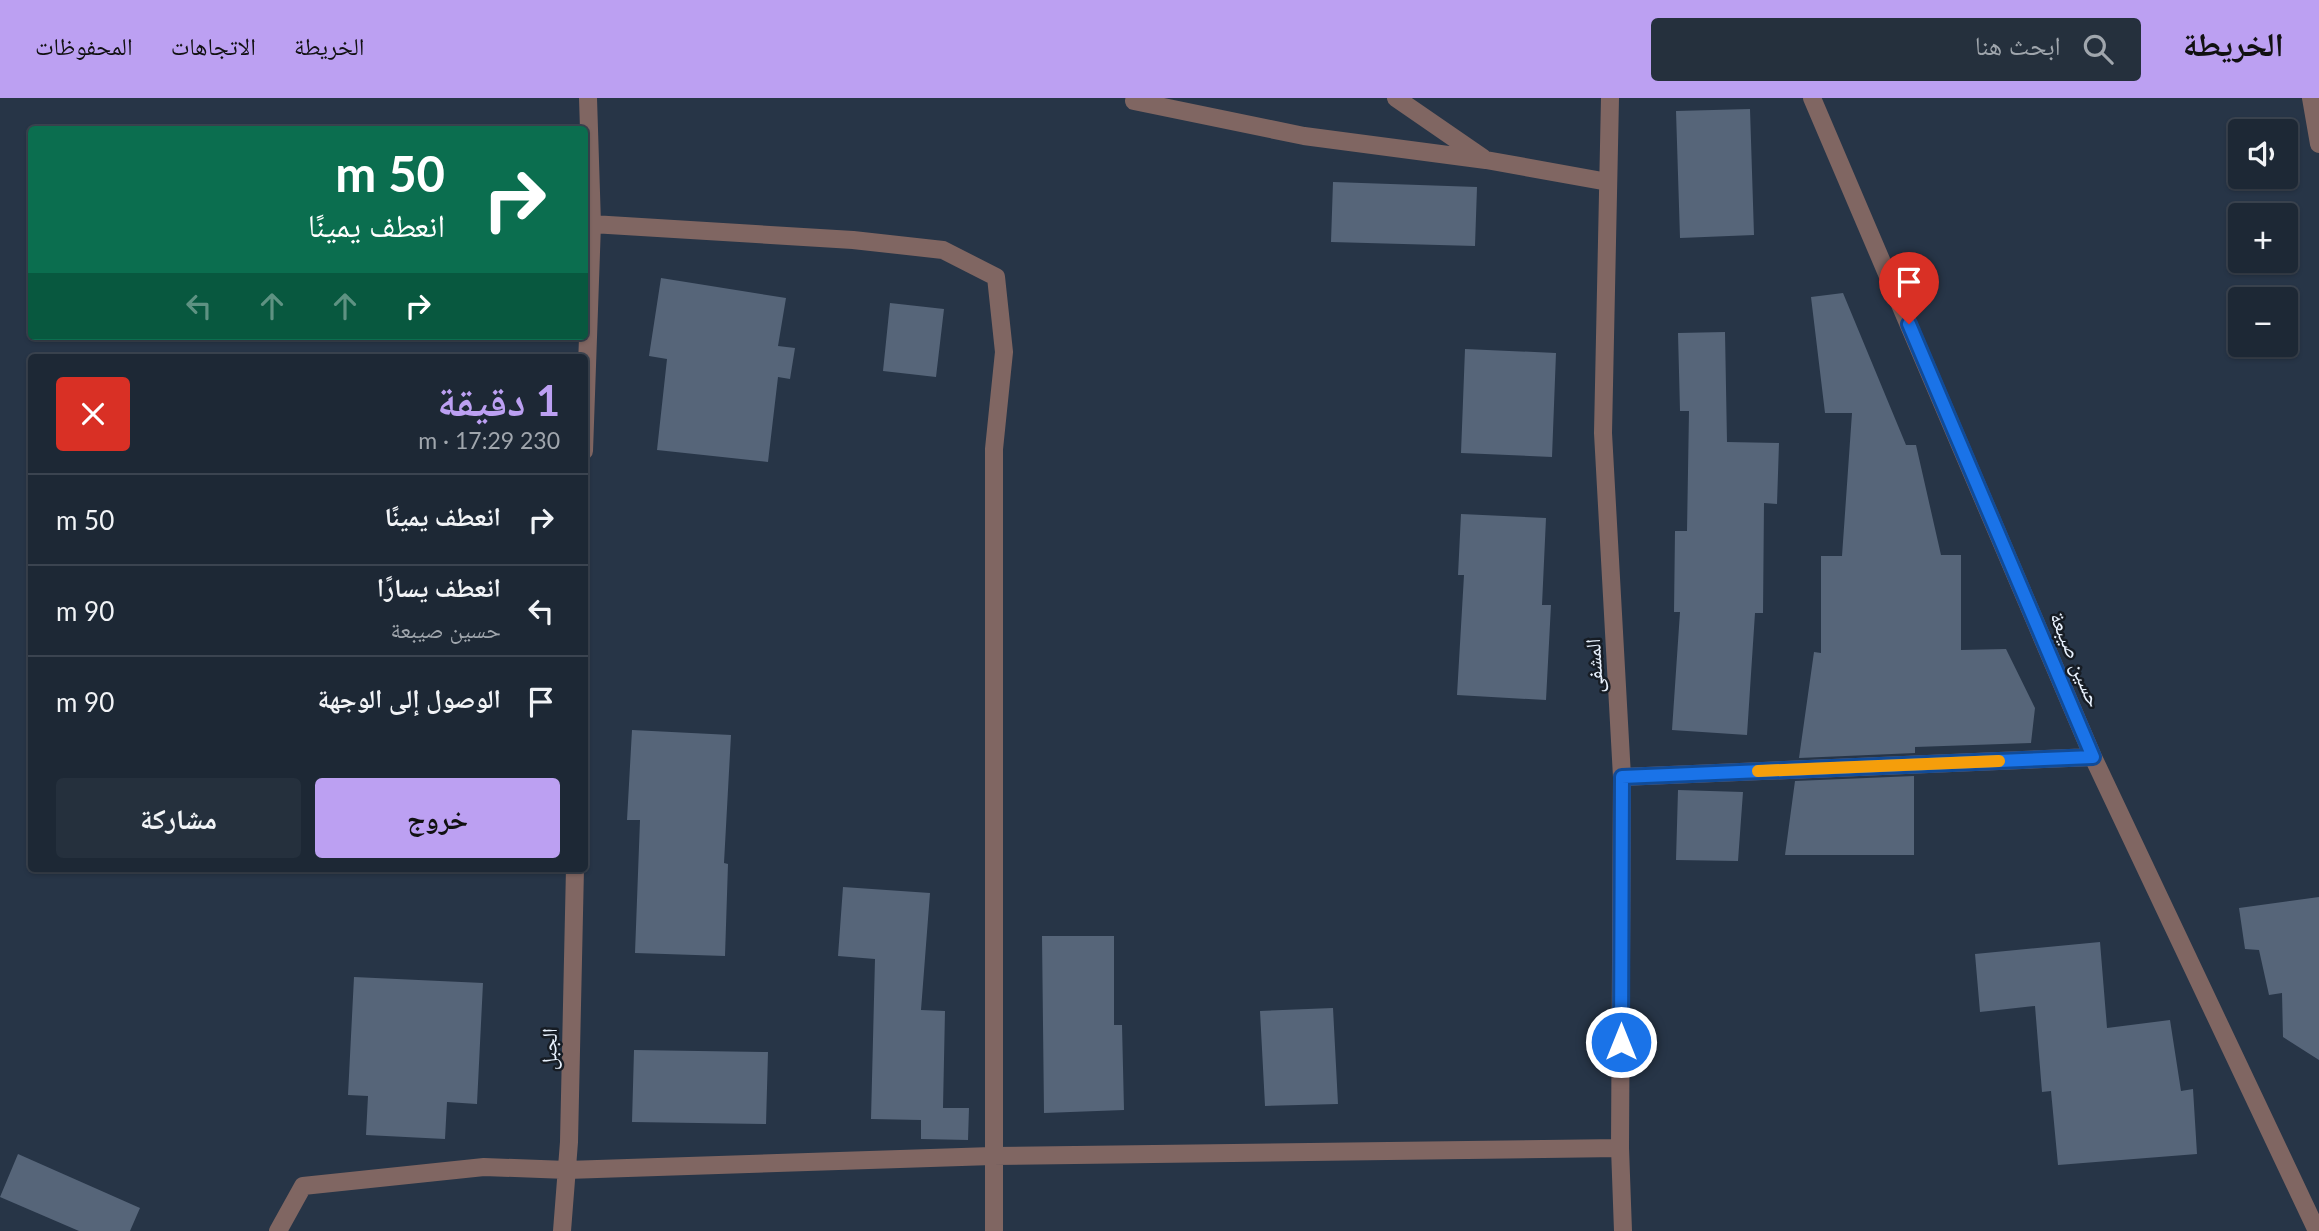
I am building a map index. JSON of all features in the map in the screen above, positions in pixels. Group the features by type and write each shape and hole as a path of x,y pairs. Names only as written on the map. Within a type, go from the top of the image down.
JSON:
{"street":[{"path":"588,98 592,225 588,338"},
{"path":"1396,98 1486,160"},
{"name":"المشفى","path":"1610,98 1603,433 1622,777 1620,1148 1623,1231"},
{"name":"حسين صيبعة","path":"1812,98 2093,757 2317,1231"},
{"path":"2311,98 2319,144"},
{"path":"1134,101 1304,136 1486,160 1608,182"},
{"path":"592,225 853,240 943,250 996,277 1003,352 994,449 993,1231"},
{"path":"1622,777 2093,757"},
{"name":"الجبل","path":"562,1231 567,1170 575,872"},
{"path":"278,1231 303,1186 484,1167 567,1170 992,1156 1620,1148"}],"building":[{"path":"1750,109 1754,235 1680,238 1676,111"},
{"path":"1333,182 1477,187 1475,246 1331,242"},
{"path":"661,278 786,298 778,346 795,348 790,379 778,377 768,462 657,450 667,359 649,356"},
{"path":"1843,293 1906,445 1916,445 1941,555 1961,555 1961,650 2006,649 2035,708 2031,743 1915,747 1915,753 1799,758 1814,652 1821,653 1821,556 1842,556 1852,413 1825,413 1811,297"},
{"path":"890,303 944,309 936,377 883,371"},
{"path":"1725,332 1727,442 1779,443 1777,504 1764,503 1763,613 1755,613 1747,735 1672,730 1680,612 1674,612 1675,531 1687,531 1689,411 1680,411 1678,333"},
{"path":"1465,349 1556,353 1552,457 1461,453"},
{"path":"1461,514 1546,518 1542,605 1551,605 1546,700 1457,695 1464,575 1458,575"},
{"path":"632,730 731,735 724,863 728,864 725,956 635,953 640,820 627,820"},
{"path":"1914,776 1914,855 1785,855 1795,781"},
{"path":"1678,790 1743,792 1738,861 1676,860"},
{"path":"843,887 930,893 921,1010 945,1011 943,1108 969,1108 968,1140 921,1139 921,1120 871,1119 875,959 838,956"},
{"path":"2319,897 2319,1060 2283,1037 2282,993 2269,995 2259,950 2245,949 2239,908"},
{"path":"1042,936 1114,936 1114,1025 1122,1025 1124,1110 1044,1113"},
{"path":"2100,942 2107,1028 2170,1020 2181,1091 2193,1089 2197,1154 2058,1165 2051,1091 2042,1092 2035,1006 1980,1012 1975,954"},
{"path":"354,977 483,983 477,1104 447,1102 445,1139 366,1135 368,1096 348,1095"},
{"path":"1333,1008 1338,1104 1265,1106 1260,1011"},
{"path":"634,1050 768,1052 766,1124 632,1122"},
{"path":"18,1154 140,1208 130,1231 79,1231 0,1197"}],"slow traffic":[{"path":"1758,771 1999,761"}],"route":[{"path":"1621,1042 1622,777 2093,757 1909,324"}]}
